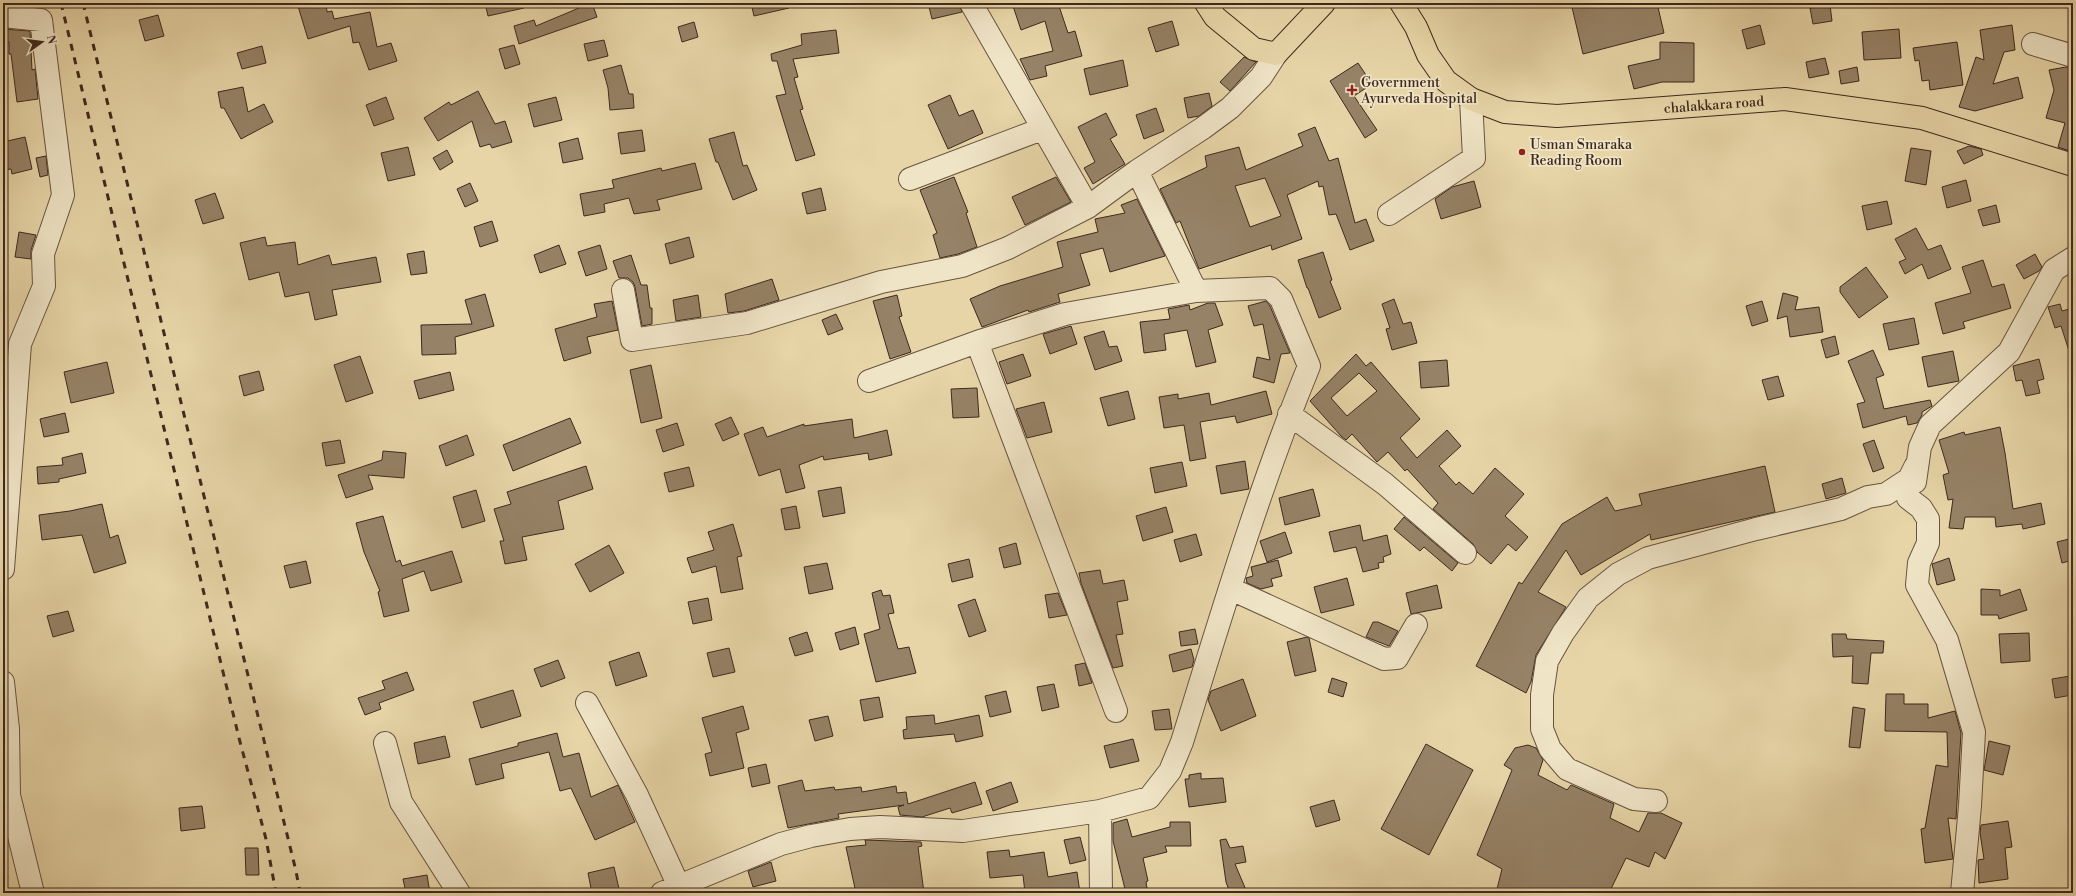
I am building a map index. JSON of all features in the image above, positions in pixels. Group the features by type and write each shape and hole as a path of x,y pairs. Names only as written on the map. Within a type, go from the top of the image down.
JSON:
{"main road":[{"path":"1206,3 1216,18 1254,49 1276,54 1324,3"},
{"name":"chalakkara road","path":"1401,3 1416,27 1428,55 1446,81 1471,100 1505,112 1556,116 1785,99 1922,118 2073,165"}],"street":[{"path":"971,3 1088,207"},
{"path":"3,16 43,12 63,195 43,254 44,286 20,344 3,569"},
{"path":"2033,44 2073,56"},
{"path":"623,290 632,340 747,323 880,282 962,266 1008,248 1088,207 1137,171 1203,128 1230,108 1261,77 1276,54"},
{"path":"1389,214 1474,158 1471,100"},
{"path":"910,179 1042,128"},
{"path":"1137,171 1196,291"},
{"path":"1656,801 1634,799 1567,769 1550,749 1550,724 1542,695 1547,661 1562,633 1588,598 1618,574 1648,558 1756,529 1841,509 1868,497 1895,490 1909,479 1915,467 1920,447 1930,425 2009,352 2054,270 2073,258"},
{"path":"587,703 637,795 674,891 781,844 811,836 850,829 880,827 963,830 1100,811 1149,798 1170,771 1182,742 1289,414 1309,366 1281,299 1270,288 1196,291 1065,314 977,342 869,381"},
{"path":"977,342 1116,711"},
{"path":"1289,414 1386,484 1465,553"},
{"path":"1841,509 1882,508 1903,502 1908,498 1916,479 1915,467"},
{"path":"1908,498 1921,508 1928,519 1928,544 1919,563 1917,585 1947,640 1974,732 1970,806 1962,893"},
{"path":"1231,589 1384,659 1396,658 1416,625"},
{"path":"3,682 9,794 32,893"},
{"path":"385,742 401,802 459,893"},
{"path":"1100,811 1101,893"}],"building":[{"path":"297,3 326,3 327,12 332,11 334,19 370,12 377,47 391,43 397,61 369,70 359,42 353,43 350,26 308,39"},
{"path":"485,3 524,3 524,8 488,16"},
{"path":"577,3 592,3 597,17 519,44 514,26 534,20 536,26 579,8"},
{"path":"751,3 788,3 789,8 754,16"},
{"path":"928,3 959,3 962,12 932,19"},
{"path":"1012,3 1058,3 1068,33 1075,31 1082,56 1045,66 1047,76 1030,80 1020,59 1053,51 1045,21 1021,30"},
{"path":"1571,3 1657,3 1664,33 1583,54"},
{"path":"1830,5 1832,21 1813,24 1810,8"},
{"path":"158,15 164,36 145,41 139,20"},
{"path":"1172,21 1179,45 1156,52 1148,28"},
{"path":"694,22 698,37 682,42 678,27"},
{"path":"1760,25 1765,44 1747,49 1742,30"},
{"path":"2012,25 2015,50 2004,52 1993,84 2018,77 2023,98 1975,111 1959,107 1976,57 1984,60 1980,30"},
{"path":"3,29 30,31 32,70 35,69 38,99 17,102 11,54 9,54 9,42 3,43"},
{"path":"1899,29 1901,58 1864,60 1862,32"},
{"path":"836,30 839,53 793,59 798,77 794,78 803,109 800,110 815,155 796,161 776,96 786,94 777,61 772,61 771,54 802,45 801,34"},
{"path":"604,40 608,56 588,61 584,44"},
{"path":"1660,42 1694,43 1694,82 1662,82 1634,89 1628,66 1660,59"},
{"path":"1957,42 1963,85 1930,90 1929,80 1922,81 1919,60 1915,61 1913,48"},
{"path":"514,45 520,64 505,69 499,49"},
{"path":"262,46 266,63 242,69 237,53"},
{"path":"1244,57 1256,62 1230,91 1220,82"},
{"path":"1825,58 1829,74 1809,78 1806,62"},
{"path":"1123,60 1128,86 1090,95 1084,69"},
{"path":"1358,63 1372,84 1354,96 1377,130 1365,138 1330,81"},
{"path":"621,65 629,94 633,94 634,108 610,110 608,88 603,70"},
{"path":"1857,67 1859,81 1841,84 1839,71"},
{"path":"2066,67 2073,68 2073,152 2058,147 2065,123 2046,118 2054,90 2049,70"},
{"path":"243,87 248,112 264,104 273,122 241,139 224,108 221,108 218,92"},
{"path":"478,91 495,124 505,121 512,142 492,148 490,144 480,147 472,121 438,141 424,118 449,102 451,105"},
{"path":"1209,93 1212,106 1199,116 1188,118 1184,98"},
{"path":"950,95 959,116 973,110 983,133 948,149 928,105"},
{"path":"386,97 394,119 374,126 366,105"},
{"path":"556,97 562,120 534,127 528,104"},
{"path":"1156,108 1164,131 1144,139 1136,115"},
{"path":"1106,113 1117,135 1110,139 1125,164 1093,184 1084,168 1095,162 1078,127"},
{"path":"1315,127 1329,161 1338,158 1355,223 1366,219 1374,241 1350,250 1336,214 1329,215 1323,186 1319,187 1318,181 1287,195 1302,239 1272,250 1271,245 1199,269 1180,221 1176,223 1160,189 1207,167 1205,156 1239,147 1246,170 1303,146 1298,134","holes":["1265,178 1281,216 1250,227 1235,186"]},
{"path":"642,130 645,151 621,154 618,133"},
{"path":"734,132 743,166 747,165 757,190 733,200 718,162 716,162 709,139"},
{"path":"25,137 32,169 12,174 11,169 3,170 3,142"},
{"path":"578,138 583,159 563,163 559,143"},
{"path":"1969,146 1981,149 1983,155 1964,164 1957,151"},
{"path":"408,147 415,175 388,181 381,153"},
{"path":"1911,148 1931,151 1926,185 1905,181"},
{"path":"447,150 453,162 440,170 433,158"},
{"path":"46,156 48,175 40,177 36,158"},
{"path":"695,163 702,189 657,200 660,210 634,214 629,198 604,204 605,212 584,216 580,194 614,188 612,180 661,168 662,171"},
{"path":"954,177 968,212 966,213 977,247 958,254 940,258 933,235 937,233 920,190"},
{"path":"1056,177 1071,202 1025,225 1012,197"},
{"path":"1966,180 1971,201 1947,208 1942,187"},
{"path":"1474,181 1481,207 1441,219 1435,199 1452,187"},
{"path":"470,183 478,201 465,207 457,189"},
{"path":"821,188 826,210 807,214 802,193"},
{"path":"215,193 224,218 203,224 195,200"},
{"path":"1137,199 1165,256 1110,272 1103,248 1080,254 1090,285 1058,294 1060,302 1029,312 1028,310 982,327 970,299 1000,286 1063,267 1057,242 1098,232 1095,219 1125,213 1121,205"},
{"path":"1887,201 1892,224 1867,230 1862,206"},
{"path":"1996,205 2000,222 1983,226 1978,210"},
{"path":"492,221 498,241 480,247 474,227"},
{"path":"1916,228 1928,250 1941,245 1951,269 1928,279 1922,264 1905,274 1899,262 1906,259 1895,239"},
{"path":"19,232 36,235 31,250 31,259 15,257"},
{"path":"265,237 267,246 295,242 298,265 329,255 332,265 376,257 381,282 332,290 337,315 315,320 309,292 285,297 279,272 249,280 240,243"},
{"path":"689,237 694,257 670,264 665,244"},
{"path":"559,245 566,264 540,273 534,255"},
{"path":"600,245 607,269 586,276 578,252"},
{"path":"424,251 427,273 411,275 407,254"},
{"path":"1323,252 1332,280 1330,281 1341,309 1319,318 1298,260"},
{"path":"2035,254 2042,267 2039,271 2024,279 2016,265"},
{"path":"631,255 641,285 647,285 650,308 652,308 652,324 642,326 633,282 628,278 619,278 613,261"},
{"path":"1983,260 1992,287 2004,284 2011,308 1963,322 1965,328 1943,334 1935,303 1971,293 1962,267"},
{"path":"1866,267 1888,297 1859,318 1840,292 1840,287"},
{"path":"772,279 779,300 744,311 728,313 725,294"},
{"path":"1783,293 1798,297 1795,310 1819,307 1823,332 1790,337 1787,316 1777,319"},
{"path":"485,294 494,326 455,337 456,354 422,355 421,325 472,324 465,300"},
{"path":"698,295 701,317 676,321 673,300"},
{"path":"897,295 902,316 899,317 911,352 890,359 873,301"},
{"path":"1394,299 1403,324 1411,322 1417,343 1392,350 1386,329 1390,328 1382,304"},
{"path":"612,301 618,330 587,337 591,353 564,361 555,329 597,317 594,304"},
{"path":"1266,301 1270,306 1290,353 1281,354 1274,383 1253,377 1257,357 1270,360 1263,324 1254,326 1248,306"},
{"path":"1762,301 1768,321 1752,326 1746,306"},
{"path":"1208,303 1215,303 1223,325 1208,330 1216,362 1196,367 1187,330 1164,334 1166,350 1144,353 1140,322 1170,319 1168,309 1189,305 1190,310"},
{"path":"2060,304 2062,311 2073,308 2073,353 2070,354 2061,326 2055,328 2048,307"},
{"path":"836,314 843,329 828,335 822,320"},
{"path":"1914,318 1919,344 1889,350 1883,324"},
{"path":"1071,326 1077,344 1050,354 1043,334"},
{"path":"1104,331 1109,347 1117,346 1122,361 1095,370 1084,337"},
{"path":"1835,336 1839,354 1826,358 1821,340"},
{"path":"1873,350 1884,375 1876,378 1884,409 1930,400 1932,406 1922,412 1922,415 1917,423 1908,425 1906,416 1863,428 1857,404 1865,402 1848,361"},
{"path":"1953,351 1959,381 1928,387 1922,357"},
{"path":"1023,354 1031,376 1007,384 999,362"},
{"path":"1356,354 1366,366 1371,362 1420,419 1400,438 1417,458 1447,430 1461,446 1439,466 1456,485 1459,482 1473,494 1495,468 1524,494 1505,516 1528,537 1516,551 1508,544 1491,564 1477,552 1473,544 1433,509 1438,503 1407,469 1405,471 1388,452 1377,462 1352,434 1346,440 1341,436 1310,401","holes":["1359,373 1377,391 1347,416 1331,398"]},
{"path":"360,356 373,393 346,402 334,365"},
{"path":"2039,359 2044,379 2037,381 2040,393 2026,396 2022,380 2016,381 2013,366"},
{"path":"1447,360 1449,386 1421,388 1419,362"},
{"path":"107,362 114,393 71,403 64,372"},
{"path":"651,365 662,418 641,423 630,370"},
{"path":"259,371 264,390 244,396 239,376"},
{"path":"450,372 454,390 419,399 414,381"},
{"path":"1778,376 1784,396 1768,400 1762,380"},
{"path":"977,388 979,417 953,418 951,389"},
{"path":"1128,391 1135,419 1108,426 1100,398"},
{"path":"1266,391 1272,414 1237,423 1235,416 1200,422 1206,458 1190,461 1184,425 1164,428 1159,397 1178,394 1178,399 1209,393 1211,405"},
{"path":"1044,402 1052,432 1027,438 1016,409"},
{"path":"65,413 69,432 44,437 40,419"},
{"path":"731,417 739,434 723,441 715,424"},
{"path":"570,418 581,443 513,471 503,445"},
{"path":"852,419 854,438 887,430 892,455 869,460 868,453 824,460 823,456 799,465 805,488 786,493 780,469 759,476 744,434 763,427 767,437 804,424 804,426"},
{"path":"677,423 684,445 663,452 656,430"},
{"path":"2000,427 2013,509 2041,503 2045,524 2023,529 2022,524 1996,527 1995,517 1965,517 1963,529 1949,528 1953,499 1948,500 1943,475 1949,473 1939,440 1964,432 1965,435"},
{"path":"467,435 474,455 446,466 439,446"},
{"path":"340,440 345,463 326,466 322,443"},
{"path":"1874,440 1884,468 1873,472 1863,444"},
{"path":"383,451 406,453 404,478 368,475 373,489 346,498 338,475 382,460"},
{"path":"82,453 86,473 59,479 59,482 38,484 37,467 63,465 62,458"},
{"path":"1245,461 1249,489 1221,494 1216,466"},
{"path":"1182,462 1187,486 1155,493 1150,468"},
{"path":"586,466 593,489 558,501 564,529 522,537 527,560 505,564 500,541 504,541 494,509 511,504 507,492"},
{"path":"1765,466 1775,512 1651,540 1650,534 1581,575 1566,550 1538,592 1566,607 1536,655 1531,682 1526,693 1476,666 1519,582 1522,584 1562,524 1607,497 1615,511 1642,505 1639,494"},
{"path":"689,467 694,486 669,492 664,473"},
{"path":"1842,478 1846,493 1826,499 1822,484"},
{"path":"841,487 845,513 823,517 818,491"},
{"path":"1313,489 1320,516 1285,525 1279,498"},
{"path":"476,490 485,521 462,528 453,497"},
{"path":"102,504 110,538 118,535 126,563 94,573 82,535 42,540 39,515 70,511"},
{"path":"796,506 800,528 785,530 781,509"},
{"path":"1166,507 1173,532 1143,541 1136,516"},
{"path":"383,516 396,562 400,560 402,566 452,551 462,582 431,591 424,571 402,579 409,611 384,617 378,592 380,591 364,552 356,523"},
{"path":"1404,517 1458,563 1452,571 1424,547 1420,551 1394,529"},
{"path":"733,524 742,556 737,557 743,589 721,593 716,566 692,573 687,558 714,550 708,532"},
{"path":"1360,525 1363,541 1387,535 1391,554 1383,557 1384,562 1378,563 1379,568 1363,572 1356,547 1334,552 1329,532"},
{"path":"1285,532 1292,553 1267,562 1260,541"},
{"path":"1196,534 1202,555 1180,562 1174,540"},
{"path":"2073,538 2073,560 2062,563 2057,542"},
{"path":"1016,543 1021,564 1004,568 999,548"},
{"path":"609,545 624,573 590,592 575,564"},
{"path":"1949,558 1955,580 1937,585 1932,564"},
{"path":"969,559 973,577 952,582 948,564"},
{"path":"1278,560 1282,576 1271,579 1273,586 1261,589 1247,583 1246,578 1253,576 1251,567"},
{"path":"306,561 311,583 290,588 284,566"},
{"path":"827,563 833,589 809,594 804,567"},
{"path":"1100,570 1103,584 1124,580 1128,600 1117,602 1123,634 1116,635 1123,666 1113,668 1081,583 1079,573"},
{"path":"1347,578 1354,605 1321,613 1314,587"},
{"path":"1437,585 1442,608 1411,614 1406,593"},
{"path":"1981,589 2000,590 2000,596 2020,589 2027,610 1999,619 1998,615 1981,615"},
{"path":"881,590 883,596 890,595 894,613 888,614 898,649 909,647 916,673 876,682 864,634 880,629 872,593"},
{"path":"1058,593 1067,615 1049,618 1045,595"},
{"path":"708,598 712,620 693,624 688,602"},
{"path":"975,599 986,631 969,637 958,605"},
{"path":"68,611 74,631 53,637 47,616"},
{"path":"1373,622 1378,622 1398,631 1389,646 1366,637"},
{"path":"855,627 859,644 840,650 835,633"},
{"path":"1195,629 1198,644 1181,646 1179,632"},
{"path":"807,632 813,651 795,656 789,638"},
{"path":"2029,633 2030,661 2001,663 1999,634"},
{"path":"1832,634 1846,634 1847,639 1884,641 1883,653 1871,653 1868,684 1852,683 1853,656 1833,657"},
{"path":"1307,637 1309,638 1316,671 1295,676 1287,642"},
{"path":"729,648 735,672 713,677 707,653"},
{"path":"1191,649 1194,660 1192,667 1173,672 1169,655"},
{"path":"639,652 647,676 616,686 609,662"},
{"path":"558,660 565,678 541,687 534,669"},
{"path":"1085,663 1092,683 1079,686 1075,665"},
{"path":"407,672 414,690 379,703 381,709 365,715 358,698 385,689 382,681"},
{"path":"2070,676 2072,695 2055,698 2052,679"},
{"path":"1332,678 1347,683 1343,697 1328,692"},
{"path":"1243,679 1256,716 1221,731 1208,700 1211,691"},
{"path":"1054,684 1059,707 1042,711 1037,687"},
{"path":"513,690 521,716 481,728 473,702"},
{"path":"1006,691 1011,712 990,717 985,696"},
{"path":"1886,694 1904,694 1904,704 1928,704 1928,718 1955,711 1961,733 1956,819 1948,818 1953,859 1925,863 1921,829 1925,828 1936,765 1948,767 1947,732 1885,731"},
{"path":"879,697 883,717 864,721 860,700"},
{"path":"743,706 749,729 736,733 744,768 710,776 705,754 712,752 702,718"},
{"path":"1853,707 1865,709 1860,748 1849,747"},
{"path":"1169,709 1172,729 1155,730 1152,711"},
{"path":"934,715 935,724 979,715 983,736 956,742 954,734 904,739 903,730 907,729 906,717"},
{"path":"828,716 833,736 815,741 809,720"},
{"path":"557,733 563,757 579,753 591,797 618,785 635,822 595,840 571,788 560,791 549,752 501,764 504,778 476,785 469,759 518,746 518,743"},
{"path":"445,736 450,757 418,764 414,743"},
{"path":"1133,739 1139,761 1110,768 1104,746"},
{"path":"1989,741 2010,746 2003,775 1984,770"},
{"path":"1426,744 1473,770 1429,855 1381,829"},
{"path":"1528,745 1536,748 1543,760 1538,775 1567,790 1571,785 1614,804 1610,818 1639,832 1648,813 1661,813 1682,823 1665,859 1655,852 1649,867 1626,858 1609,893 1496,893 1502,869 1477,855 1512,770 1504,765 1515,748"},
{"path":"766,764 770,783 752,787 748,768"},
{"path":"1201,773 1201,779 1223,778 1226,802 1189,807 1185,779 1189,779 1189,775"},
{"path":"802,780 805,791 834,787 835,790 861,787 862,792 896,786 897,793 906,792 908,804 975,782 982,804 952,813 950,808 922,817 900,815 898,807 904,805 838,814 839,818 788,828 778,786"},
{"path":"1011,782 1018,802 993,811 986,791"},
{"path":"1334,800 1340,820 1316,827 1310,807"},
{"path":"202,806 205,828 181,831 179,808"},
{"path":"1127,819 1132,837 1170,827 1170,822 1190,822 1191,846 1165,846 1167,852 1143,858 1148,881 1146,882 1147,888 1126,893 1113,841 1113,823"},
{"path":"2008,821 2012,847 2005,848 2008,879 1979,883 1978,860 1984,859 1980,833 1981,825"},
{"path":"1080,837 1086,860 1070,864 1064,840"},
{"path":"1226,839 1230,848 1243,846 1246,862 1235,864 1246,890 1237,893 1230,893 1226,882 1220,840"},
{"path":"865,840 921,842 922,846 918,847 924,893 856,893 846,847 866,845"},
{"path":"245,848 258,848 259,875 246,875"},
{"path":"1009,850 1010,857 1044,852 1048,877 1077,872 1080,893 1025,893 1023,875 990,878 987,852"},
{"path":"771,862 776,881 753,887 748,871"},
{"path":"614,867 620,893 592,893 588,873"},
{"path":"427,875 430,893 406,893 403,879"}],"railway":[{"path":"61,3 239,738 266,839 276,893"},
{"path":"83,3 296,871 300,893"}],"place":[{"name":"Government Ayurveda Hospital","path":"1352,90"},
{"name":"Usman Smaraka Reading Room","path":"1522,152"}]}
